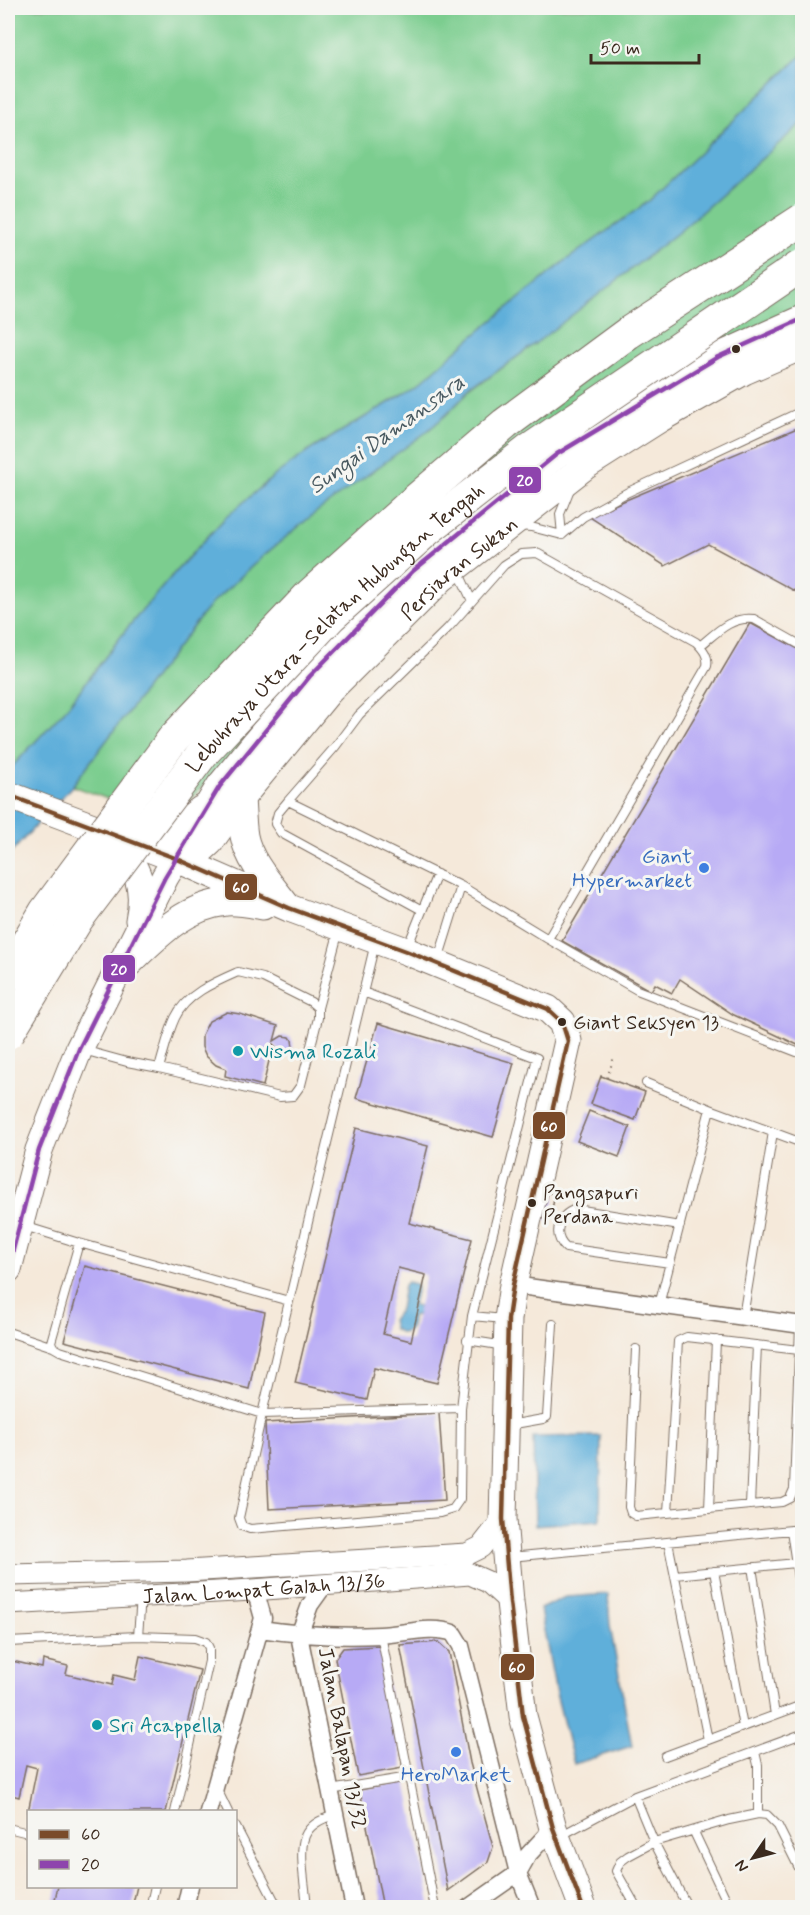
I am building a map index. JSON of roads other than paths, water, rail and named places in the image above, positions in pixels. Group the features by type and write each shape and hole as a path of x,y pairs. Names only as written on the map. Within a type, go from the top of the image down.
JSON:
{"highway":[{"name":"Lebuhraya Utara–Selatan Hubungan Tengah","path":"8,975 45,912 173,740 310,595 410,505 506,424 628,333 802,220"},
{"name":"Lebuhraya Utara–Selatan Hubungan Tengah","path":"8,1033 78,918 202,754 331,616 428,529 531,449 802,266"}],"main road":[{"name":"Persiaran Sukan","path":"8,1269 39,1150 79,1049 134,938 175,858 220,786 310,676 413,571 557,454 718,357 802,319"},
{"name":"Persiaran Sukan","path":"175,858 199,852 210,842 241,798 329,691 442,578 585,466 659,419 744,371 802,346"},
{"path":"8,795 175,858 289,908 437,963 548,1009 562,1022 568,1041 513,1285 508,1320 503,1519 523,1716 555,1833 583,1908"},
{"path":"241,798 244,838 252,857 289,908"},
{"path":"121,838 157,835 180,825 210,803"},
{"path":"121,838 134,864 142,889 141,910 134,938"},
{"path":"116,975 165,928 196,909 227,902 289,908"}],"street":[{"path":"513,1285 801,1325"},
{"name":"Jalan Lompat Galah 13/36","path":"8,1575 187,1570 467,1554 481,1547 503,1519"},
{"path":"141,1596 187,1570"},
{"name":"Jalan Lompat Galah 13/36","path":"8,1604 252,1590 470,1574 488,1582 510,1602"},
{"name":"Jalan Balapan 13/32","path":"325,1584 310,1605 299,1635 354,1908"},
{"path":"208,1810 263,1618 258,1600 252,1590"},
{"path":"260,1629 299,1635 381,1635 442,1629 453,1633 461,1646 518,1873 532,1908"},
{"path":"468,1908 518,1873 528,1855 555,1833"},
{"path":"185,1908 190,1888"}],"lane":[{"path":"562,534 583,517 628,492 802,411"},
{"path":"562,534 560,514 565,498 585,466"},
{"path":"501,532 518,526 531,526 562,534"},
{"path":"422,910 281,833 275,824 278,813 336,747 360,715 448,628 504,565 521,554 537,554 700,646 707,657 707,666 548,939"},
{"path":"457,568 472,601"},
{"path":"700,646 727,624 745,618 754,619 802,646"},
{"path":"288,801 461,886 638,990 802,1054"},
{"path":"406,951 437,874"},
{"path":"437,963 461,886"},
{"path":"79,1049 280,1097 293,1096 301,1085 318,1018 318,1008 340,927"},
{"path":"363,992 537,1058 467,1340 461,1408 460,1498 453,1509 440,1513 250,1529 242,1526 239,1518 262,1414 363,992 376,940"},
{"path":"159,1068 175,1018 184,1004 213,984 238,972 263,978 311,1002 318,1008"},
{"path":"646,1083 802,1143"},
{"path":"659,1305 710,1109"},
{"path":"743,1317 773,1132"},
{"path":"670,1263 566,1248 560,1242 559,1225 569,1211 576,1209 680,1226"},
{"path":"19,1224 79,1243 289,1301"},
{"path":"53,1347 51,1342 79,1243"},
{"path":"472,1316 508,1320"},
{"path":"505,1425 518,1425 547,1417 553,1324"},
{"path":"636,1349 629,1507 631,1514 636,1516 782,1502 790,1498 794,1489 801,1325"},
{"path":"8,1332 262,1414 461,1408"},
{"path":"668,1513 678,1341 687,1337 800,1350"},
{"path":"467,1340 507,1346"},
{"path":"709,1509 716,1340"},
{"path":"750,1505 757,1345"},
{"path":"507,1558 802,1529"},
{"path":"791,1530 802,1606"},
{"path":"668,1542 708,1740"},
{"path":"675,1575 796,1563"},
{"path":"752,1567 775,1715"},
{"path":"714,1571 742,1727"},
{"path":"138,1636 141,1596"},
{"path":"381,1635 435,1908"},
{"path":"8,1642 138,1636 195,1638 206,1642 209,1648 209,1661 175,1810"},
{"path":"665,1756 802,1705"},
{"path":"194,1726 229,1735"},
{"path":"555,1833 635,1796 802,1734"},
{"path":"755,1752 758,1765 758,1814"},
{"path":"330,1790 409,1777"},
{"path":"214,1784 227,1810"},
{"path":"635,1796 654,1842 688,1908"},
{"path":"637,1908 616,1871 620,1862 654,1842 758,1814 767,1815 778,1826 802,1874"},
{"path":"308,1908 304,1837 315,1824 335,1815"},
{"path":"8,1828 27,1833"},
{"path":"237,1829 274,1900 282,1908"},
{"path":"694,1832 730,1908"},
{"path":"150,1908 155,1888"}],"water":[{"name":"Sungai Damansara","path":"802,55 802,123 680,231 540,340 467,393 425,433 315,513 263,556 211,604 72,786 8,856 8,771 65,710 129,626 225,518 279,472 312,449 423,380 565,261 649,201"},
{"path":"407,1282 417,1287 413,1305 419,1306 420,1315 412,1317 410,1328 401,1333 394,1329 392,1320 400,1309 404,1285"},
{"path":"601,1436 600,1520 535,1525 533,1437"},
{"path":"608,1594 610,1626 632,1746 574,1764 556,1693 540,1609 565,1597"}],"place":[{"name":"Giant Hypermarket","path":"704,868"},
{"name":"Giant Seksyen 13","path":"562,1022"},
{"name":"Wisma Rozali","path":"238,1051"},
{"name":"Pangsapuri Perdana","path":"532,1203"},
{"name":"Sri Acappella","path":"97,1725"},
{"name":"HeroMarket","path":"456,1752"}]}
